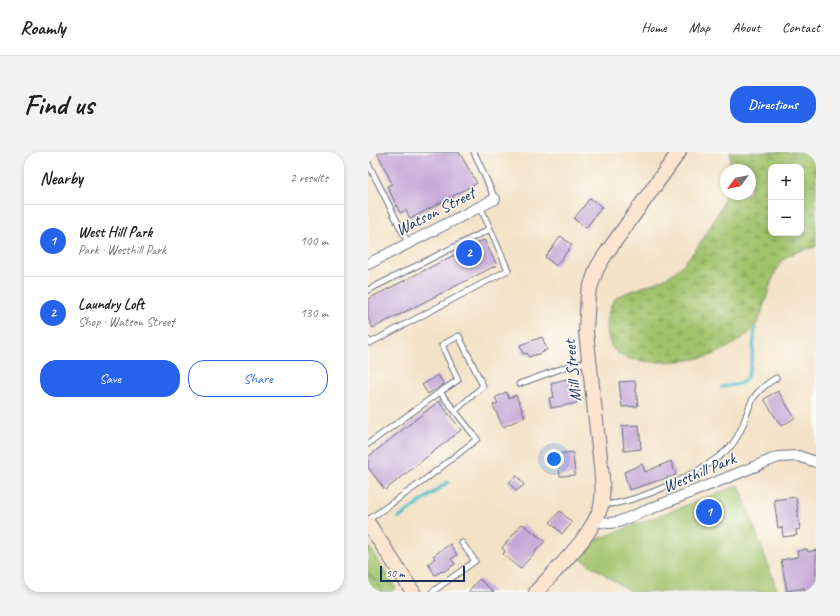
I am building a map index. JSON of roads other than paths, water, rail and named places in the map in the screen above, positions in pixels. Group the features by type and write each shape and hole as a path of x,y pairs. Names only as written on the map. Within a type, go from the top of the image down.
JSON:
{"street":[{"name":"Mill Street","path":"536,592 580,542 594,521 601,504 601,466 589,362 586,318 588,294 592,281 605,255 679,152"},
{"name":"Watson Street","path":"368,264 495,199"},
{"name":"Westhill Park","path":"594,521 609,523 618,522 778,457 798,456 816,462"},
{"path":"368,522 408,590"}],"lane":[{"path":"474,152 495,199"},
{"path":"368,163 408,243"},
{"path":"368,340 370,343 508,270 480,206"},
{"path":"368,290 490,229"},
{"path":"368,444 458,380 442,345 459,336 483,386 455,411"},
{"path":"519,384 571,365 589,362"},
{"path":"601,504 615,505 692,475 720,456 734,443 738,436 752,399 758,391 776,378"},
{"path":"368,522 477,439 440,392"},
{"path":"432,592 475,561 462,543"}],"waterway":[{"path":"722,387 739,384 747,377 752,356 755,328"},
{"path":"399,518 448,482"}],"place":[{"name":"Laundry Loft","path":"469,253"},
{"name":"West Hill Park","path":"709,512"}]}
